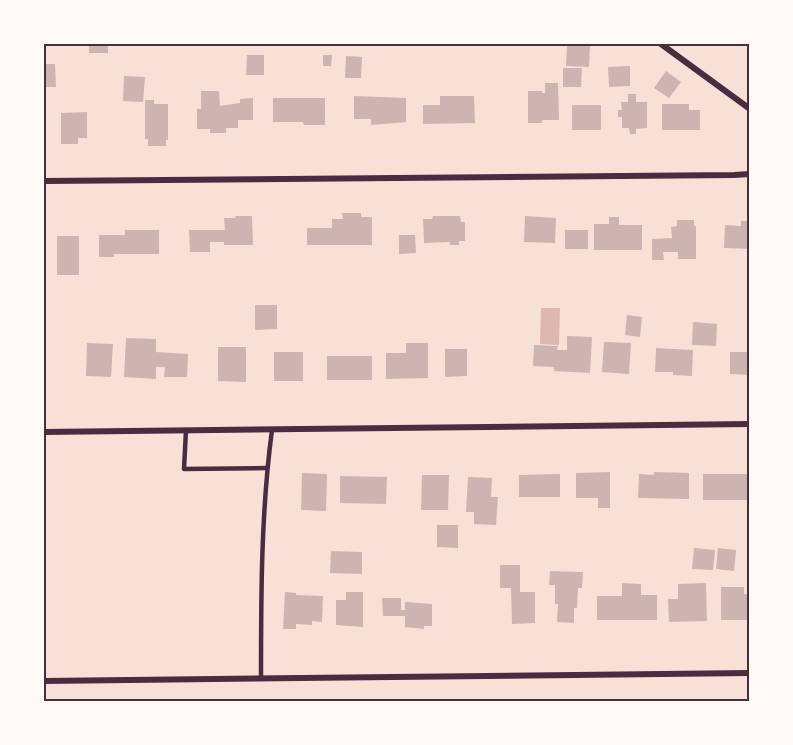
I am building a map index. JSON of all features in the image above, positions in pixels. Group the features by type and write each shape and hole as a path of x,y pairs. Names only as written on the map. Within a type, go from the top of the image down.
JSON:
{"street":[{"path":"661,44 750,109"},
{"path":"44,181 750,174"},
{"path":"44,432 750,424"},
{"path":"44,681 750,673"}],"lane":[{"path":"186,430 184,468 267,468"},
{"path":"261,679 261,612 267,468 272,430"}],"shaded area":[{"path":"541,308 560,308 559,345 540,344"}],"building":[{"path":"89,44 108,44 108,53 89,53"},
{"path":"567,45 590,45 589,67 566,66"},
{"path":"247,55 264,55 264,75 246,75"},
{"path":"323,55 332,55 331,66 323,66"},
{"path":"346,56 362,57 361,78 345,78"},
{"path":"44,64 55,64 56,87 44,87"},
{"path":"630,66 630,86 609,87 608,67"},
{"path":"563,68 582,68 581,87 563,87"},
{"path":"666,71 681,82 669,98 654,88"},
{"path":"124,76 145,77 143,102 123,101"},
{"path":"545,83 558,83 559,120 528,123 528,91 545,93"},
{"path":"201,91 219,91 220,106 240,103 240,99 253,98 253,120 238,120 238,128 226,128 226,133 210,133 210,129 197,129 197,109 201,109"},
{"path":"628,94 636,94 636,102 647,102 647,128 636,129 636,134 630,134 629,128 622,128 622,117 618,117 618,110 622,110 621,102 628,102"},
{"path":"354,96 406,98 406,122 371,125 371,119 354,119"},
{"path":"440,96 474,96 475,123 423,124 423,105 440,105"},
{"path":"273,98 325,98 325,125 273,122"},
{"path":"145,100 154,100 154,104 168,104 166,146 148,146 148,139 145,139"},
{"path":"662,104 689,104 689,110 700,110 700,130 662,130"},
{"path":"572,105 601,105 601,130 572,130"},
{"path":"87,112 87,138 78,138 78,144 61,144 61,113"},
{"path":"342,213 361,213 361,217 372,217 372,245 307,245 307,228 332,228 332,219 343,219"},
{"path":"236,216 252,216 253,245 224,245 224,242 210,242 210,252 190,252 189,230 225,230 224,218 235,218"},
{"path":"433,216 460,216 461,222 465,222 465,241 459,241 459,245 450,245 450,242 424,243 423,219 432,219"},
{"path":"525,216 556,218 555,243 524,242"},
{"path":"609,217 619,217 619,225 642,225 642,250 594,250 594,224 609,224"},
{"path":"677,220 694,220 696,259 678,259 678,252 663,252 664,260 652,260 652,239 672,238 671,227 677,226"},
{"path":"741,221 750,221 750,249 724,248 725,225 741,226"},
{"path":"125,230 159,230 159,254 114,254 114,257 99,257 99,235 125,235"},
{"path":"565,230 588,230 588,249 565,249"},
{"path":"399,235 415,235 416,253 399,254"},
{"path":"57,236 79,236 79,275 57,275"},
{"path":"255,305 277,305 277,329 255,330"},
{"path":"627,315 642,317 640,337 625,335"},
{"path":"693,322 717,324 716,346 692,345"},
{"path":"567,336 592,337 590,373 554,371 554,367 533,366 534,345 558,346 557,350 567,350"},
{"path":"126,338 156,339 156,352 188,354 187,377 164,377 165,367 156,367 156,379 124,377"},
{"path":"604,342 631,343 629,374 602,372"},
{"path":"87,343 113,344 111,377 86,376"},
{"path":"406,343 428,343 428,378 386,379 386,353 406,353"},
{"path":"218,347 246,347 246,382 218,381"},
{"path":"656,348 693,350 692,376 673,375 673,372 655,372"},
{"path":"445,349 467,349 467,376 445,377"},
{"path":"274,352 303,352 303,381 274,381"},
{"path":"730,352 750,352 750,375 730,374"},
{"path":"327,356 372,356 372,380 327,380"},
{"path":"610,472 610,508 598,508 598,498 576,498 576,473"},
{"path":"654,472 689,473 689,499 638,498 639,474 654,475"},
{"path":"302,473 327,474 326,511 301,510"},
{"path":"560,474 560,497 519,497 519,475"},
{"path":"703,474 750,474 750,500 703,500"},
{"path":"422,475 449,475 448,510 421,510"},
{"path":"340,476 387,477 386,504 340,503"},
{"path":"468,477 492,478 491,497 498,497 496,525 474,524 474,512 466,512"},
{"path":"437,525 458,525 458,548 437,547"},
{"path":"694,548 715,550 713,570 692,569"},
{"path":"718,548 736,550 734,571 716,569"},
{"path":"331,551 362,552 362,574 330,573"},
{"path":"500,565 520,565 520,592 535,592 535,623 512,624 511,588 500,588"},
{"path":"550,571 583,572 582,588 578,588 577,608 574,608 574,623 557,622 558,604 555,604 555,585 549,585"},
{"path":"622,583 641,584 641,595 657,595 657,620 597,620 597,596 622,596"},
{"path":"706,583 707,621 669,622 668,599 678,599 678,584"},
{"path":"721,587 744,587 744,594 750,594 750,620 721,620"},
{"path":"285,592 296,593 296,595 323,596 322,622 312,621 312,625 296,624 296,629 283,629"},
{"path":"346,592 363,592 363,627 336,625 336,600 346,600"},
{"path":"382,598 401,598 401,610 405,610 405,602 432,604 432,626 424,626 424,629 405,627 405,616 383,616"}]}
